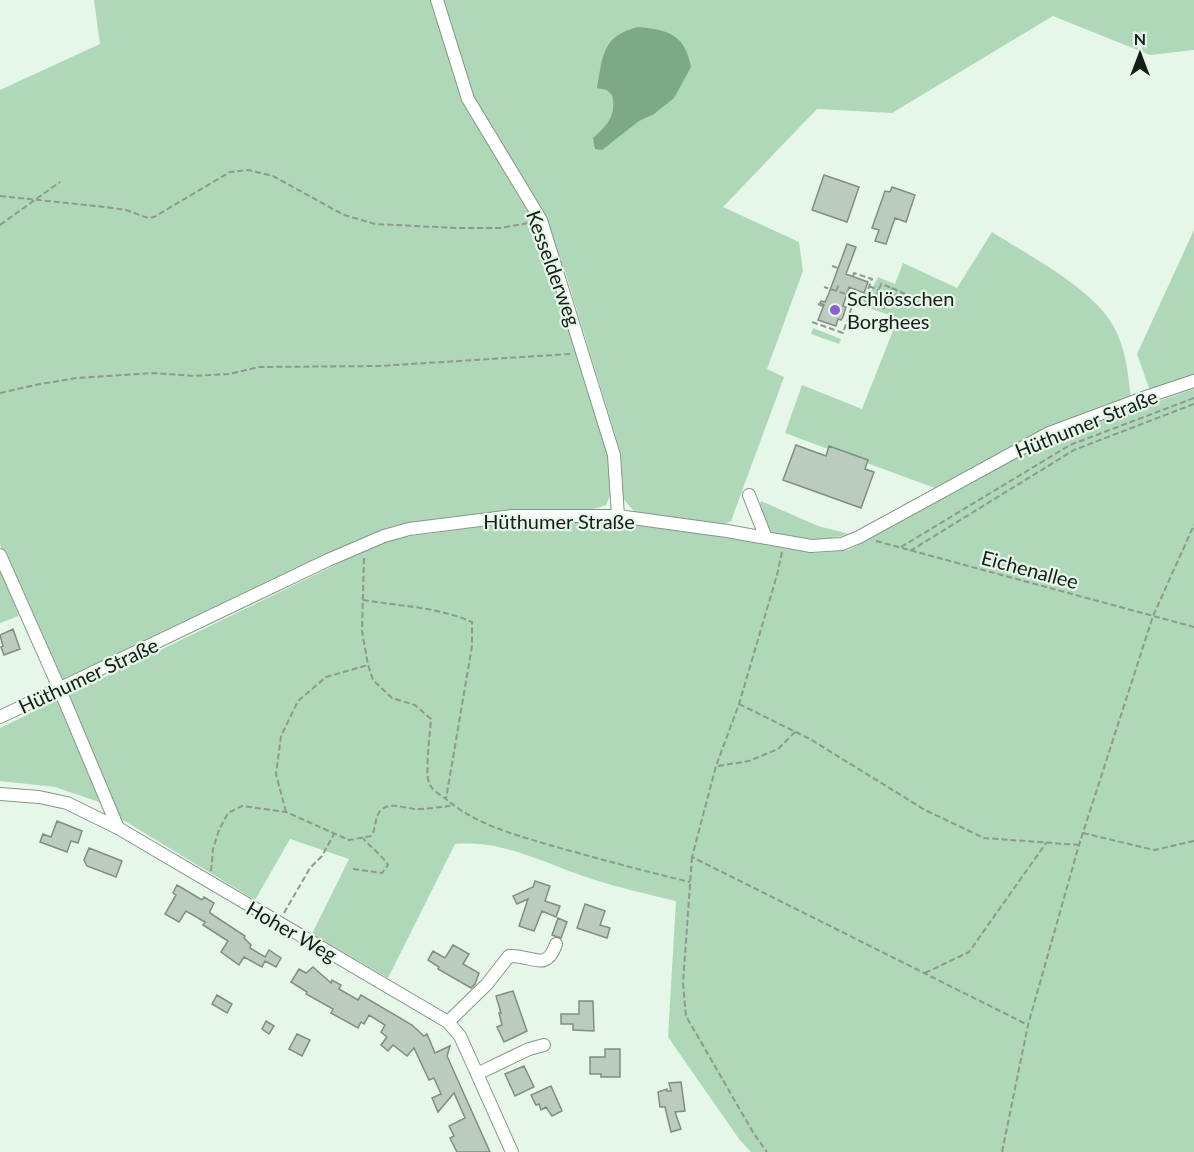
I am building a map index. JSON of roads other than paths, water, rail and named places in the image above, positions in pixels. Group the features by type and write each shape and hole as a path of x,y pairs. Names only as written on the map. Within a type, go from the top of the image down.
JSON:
{"street":[{"name":"Kesselderweg","path":"437,0 468,99 541,220 614,455 618,516"},
{"name":"Hüthumer Straße","path":"0,717 328,560 364,544 409,529 512,516 618,516 811,546 842,544 859,537 1049,433 1194,381"},
{"path":"749,495 766,538"},
{"path":"0,555 118,828"},
{"name":"Hoher Weg","path":"0,794 39,797 67,803 118,828 448,1022 460,1036 512,1152"},
{"path":"448,1022 487,984 509,956 548,960 556,944"},
{"path":"477,1074 529,1049 544,1045"}],"place":[{"name":"Schlösschen Borghees","path":"835,310"}]}
